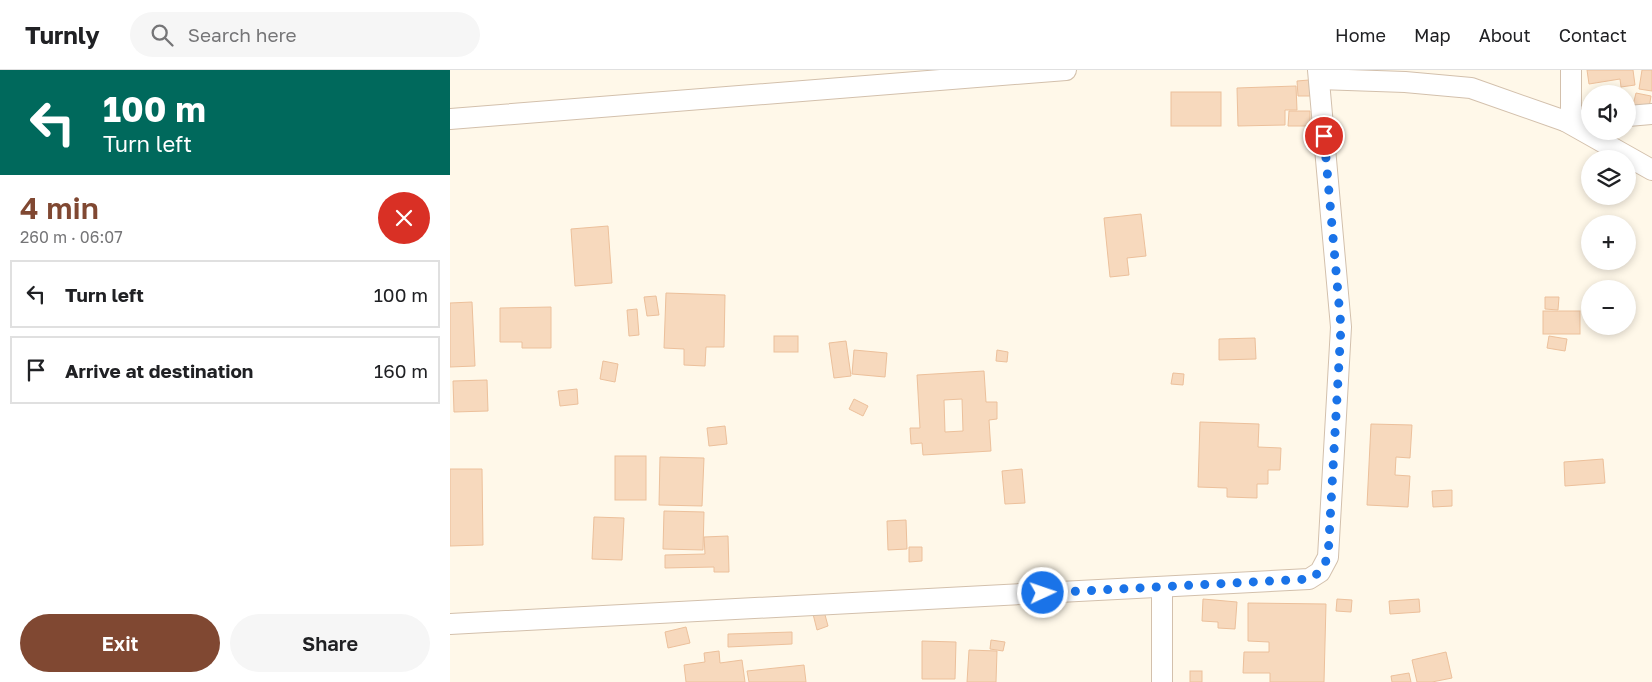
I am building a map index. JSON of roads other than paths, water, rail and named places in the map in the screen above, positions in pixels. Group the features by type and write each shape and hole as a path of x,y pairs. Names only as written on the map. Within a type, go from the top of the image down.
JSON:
{"street":[{"path":"450,119 1066,70"},
{"path":"1570,70 1575,120"},
{"path":"450,624 1309,579 1320,572 1328,557 1341,327 1318,74 1471,88 1575,120 1652,170"},
{"path":"1636,115 1652,114"},
{"path":"1162,587 1162,682"}]}
